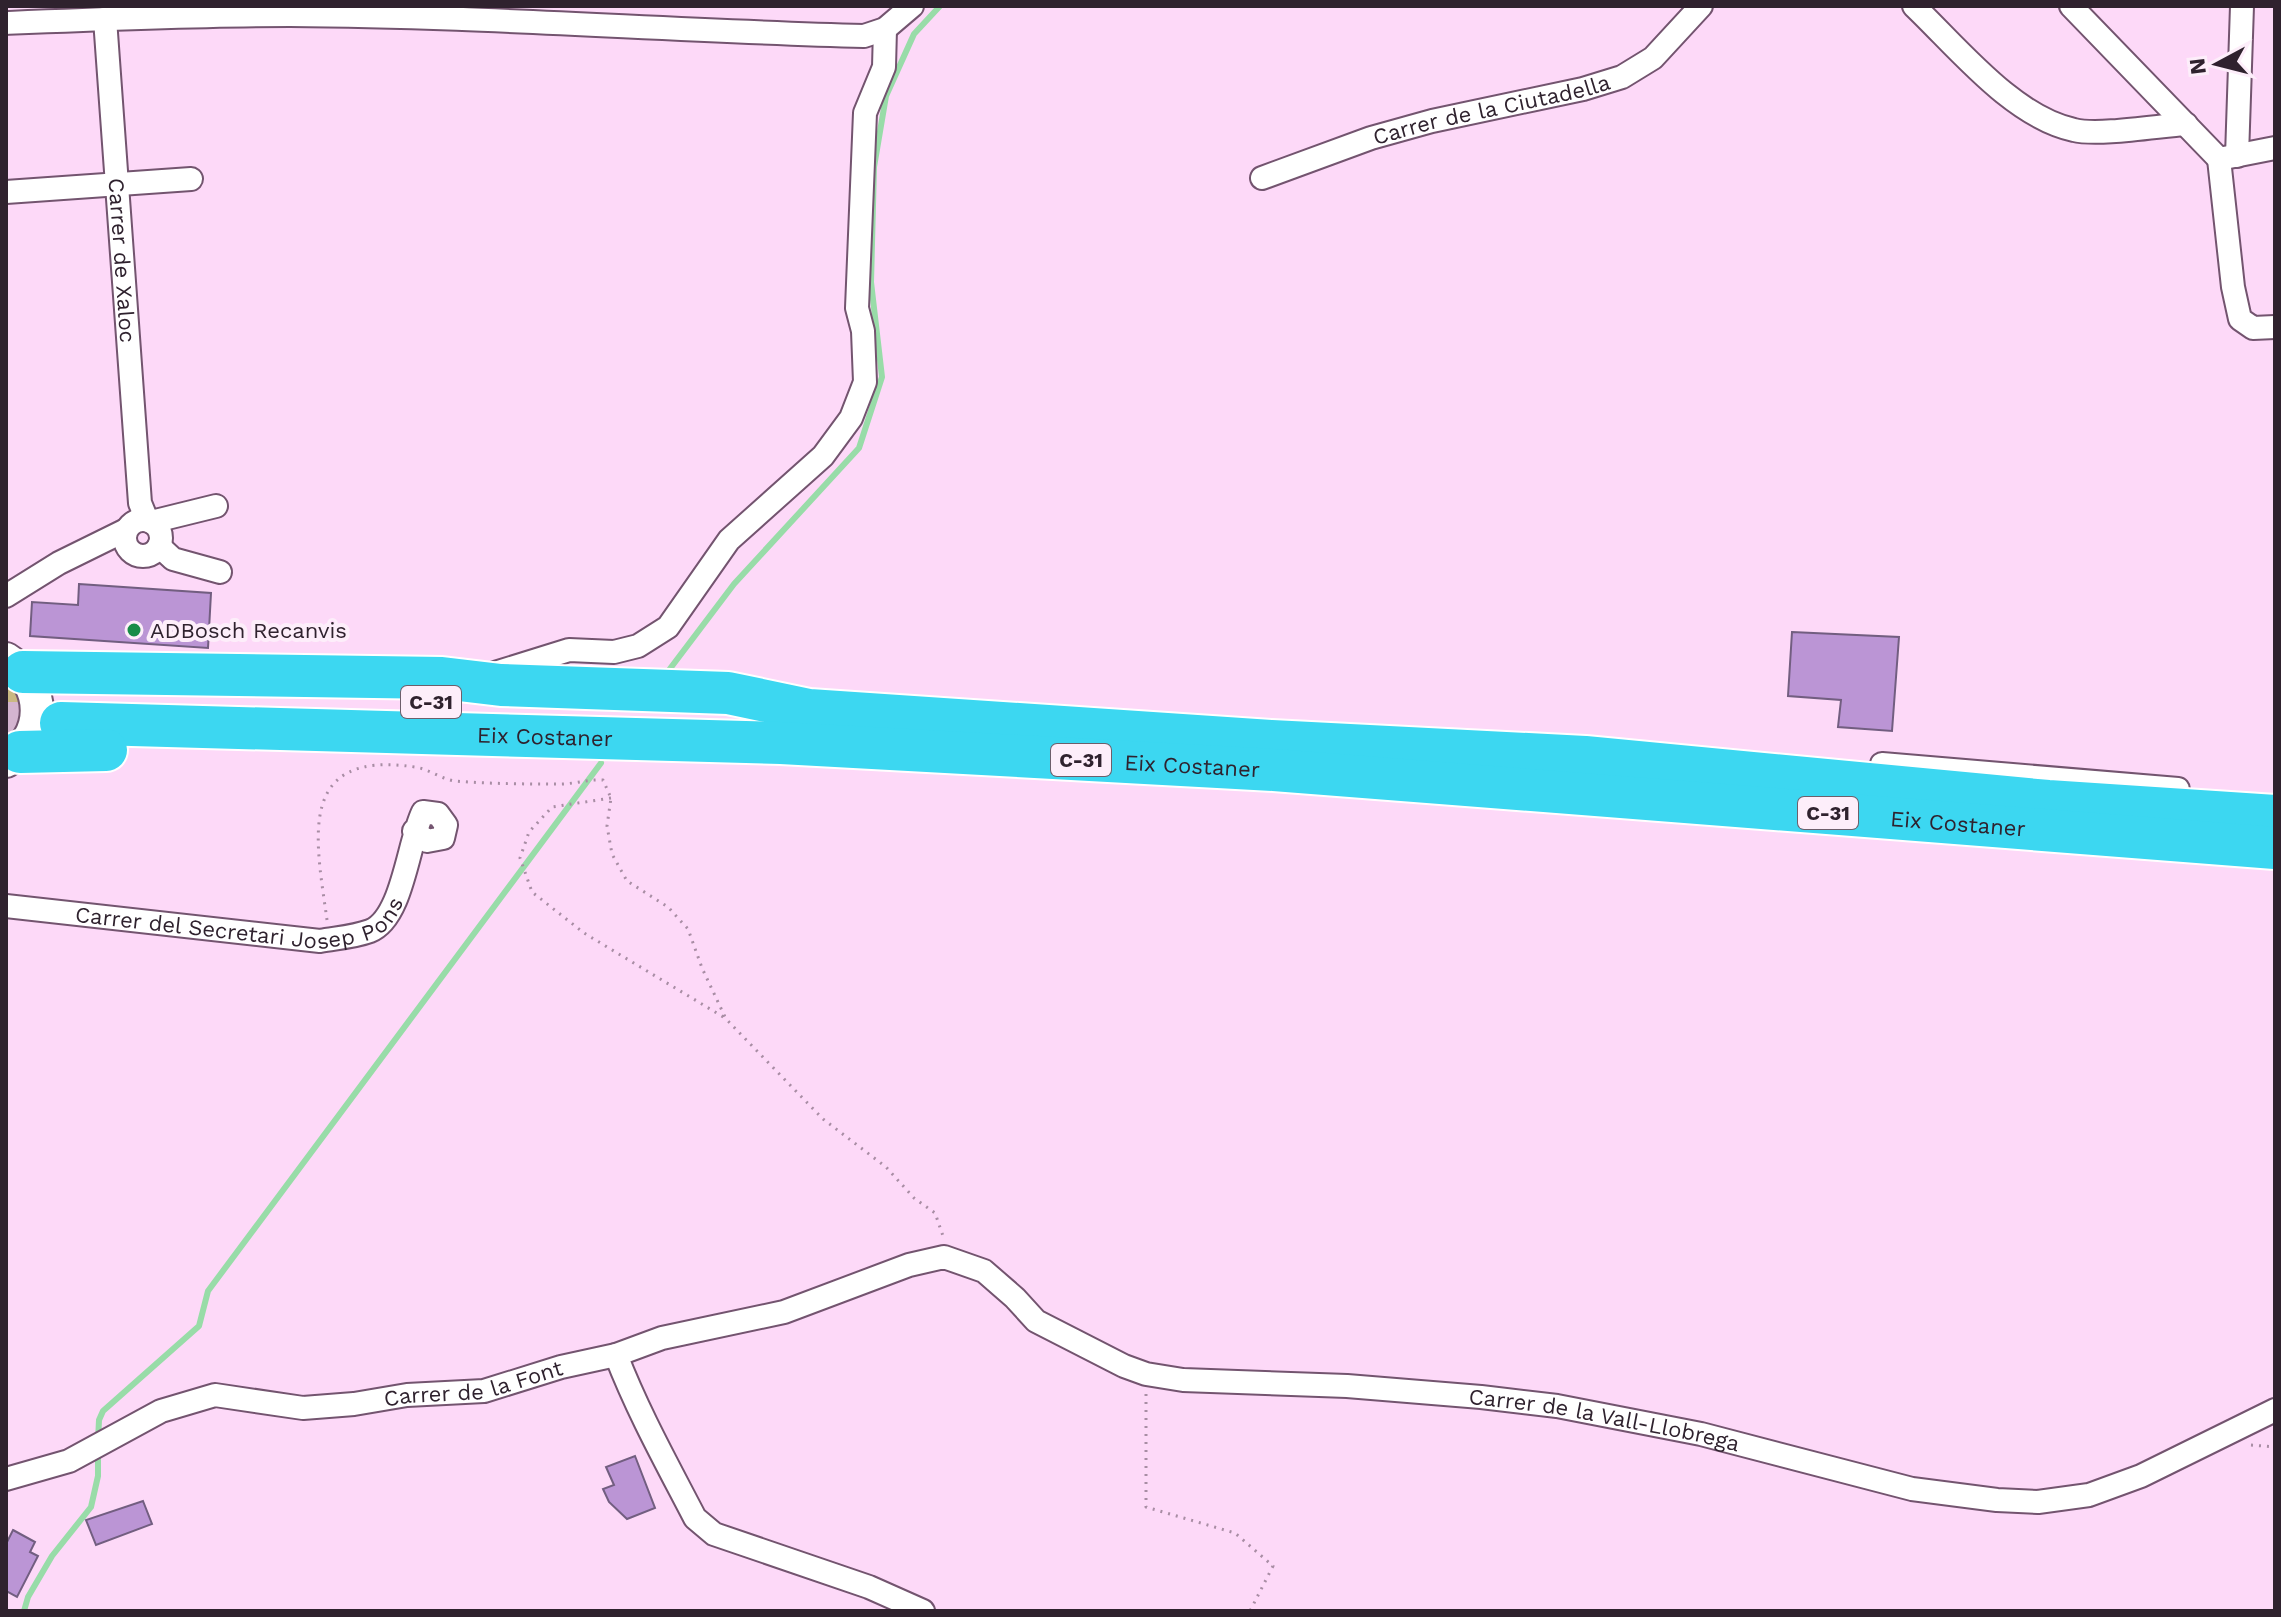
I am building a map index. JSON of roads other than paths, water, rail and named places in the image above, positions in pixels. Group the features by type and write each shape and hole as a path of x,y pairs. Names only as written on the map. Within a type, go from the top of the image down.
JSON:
{"highway":[{"path":"36,687 442,678 501,685 728,693 809,710"},
{"name":"Eix Costaner","path":"36,687 809,710"},
{"name":"Eix Costaner","path":"36,687 781,743 1258,769 2275,848"},
{"name":"C-31","path":"809,710 1271,741 1585,757 2048,801 2275,816"},
{"path":"13,756 56,749 287,752 366,746 740,755 781,743"},
{"path":"1585,757 1761,754"},
{"path":"1380,778 1507,800 2275,864"}],"main road":[{"path":"13,756 28,743 37,719 36,687"}],"street":[{"path":"6,23 293,15 864,36 885,29 912,6"},
{"name":"Carrer de la Ciutadella","path":"1262,178 1371,138 1432,121 1583,89 1622,77 1653,58 1701,6"},
{"path":"1914,6 2023,108 2051,122 2076,131 2186,124"},
{"path":"2071,6 2186,124 2228,157 2275,148"},
{"path":"2242,6 2228,157 2233,287 2240,319 2253,328 2275,327"},
{"name":"Carrer de Xaloc","path":"105,19 116,182 148,524"},
{"path":"442,678 500,673 569,650 614,652 638,646 668,627 729,540 823,456 851,418 865,382 863,331 857,308 865,113 884,67 885,29"},
{"path":"6,192 191,179"},
{"path":"6,596 94,545 148,524 216,506"},
{"path":"94,545 149,555 148,524"},
{"path":"148,524 173,559 220,572"},
{"path":"1761,754 2275,797"},
{"name":"Carrer del Secretari Josep Pons","path":"6,906 320,941 344,937 373,930 392,909 414,831"},
{"name":"Carrer de la Font","path":"6,1479 69,1461 161,1411 215,1395 303,1408 407,1395 484,1391 561,1367 616,1355 662,1338 784,1312 909,1265 944,1257"},
{"name":"Carrer de la Vall-Llobrega","path":"944,1257 984,1271 1036,1321 1146,1374 1183,1380 1440,1393 1557,1406 1701,1434 1912,1489 1997,1500 2038,1502 2089,1495 2141,1476 2275,1410"},
{"path":"616,1355 631,1395 695,1518 704,1527 714,1534 869,1587 923,1611"}],"waterway":[{"path":"666,674 734,584 859,448 882,377 871,282 874,167 886,96 914,34 940,6"},
{"path":"98,1441 99,1420 103,1411 199,1326 208,1291 601,763"},
{"path":"24,1611 28,1597 52,1556 91,1507 98,1476 98,1452"}],"tunnel":[{"path":"6,723 61,723"}],"place":[{"name":"ADBosch Recanvis","path":"134,630"}]}
